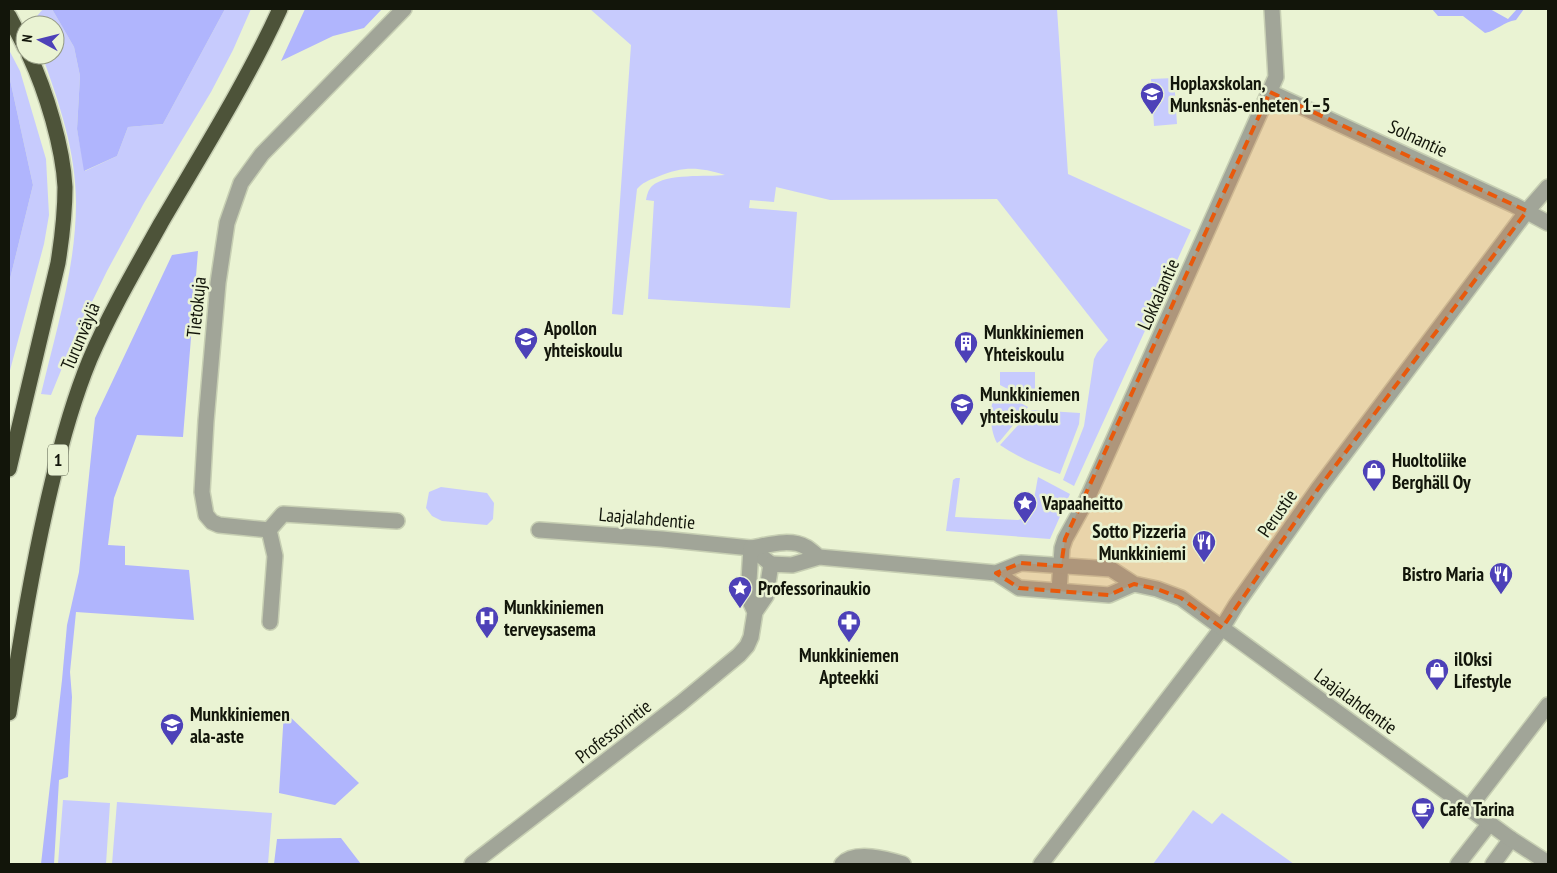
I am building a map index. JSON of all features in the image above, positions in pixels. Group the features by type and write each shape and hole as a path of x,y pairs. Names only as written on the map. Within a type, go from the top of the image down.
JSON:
{"highway":[{"name":"Turunväylä","path":"9,713 40,533 71,414 90,360 123,289 238,90 280,9"},
{"path":"9,16 15,28"},
{"name":"Turunväylä","path":"9,469 58,264 63,229 65,187 60,154 52,120 32,65"}],"street":[{"name":"Tietokuja","path":"269,530 219,526 206,515 204,508 202,492 206,421 218,283 227,222 241,183 262,154 404,9"},
{"name":"Lokkalantie","path":"1059,591 1062,548 1065,539 1087,498 1276,77 1272,9"},
{"name":"Solnantie","path":"1270,92 1548,223"},
{"name":"Perustie","path":"1042,864 1222,628 1236,605 1318,489 1527,212 1548,187"},
{"path":"270,622 275,556 269,530 283,514 397,521"},
{"name":"Laajalahdentie","path":"539,530 751,548 777,543 793,544 806,547 819,557"},
{"path":"751,548 771,564"},
{"name":"Professorintie","path":"751,548 748,597 755,612"},
{"name":"Laajalahdentie","path":"771,564 792,565 819,557 996,573 1021,563 1111,569 1134,584 1157,589 1181,598 1511,839 1548,863"},
{"name":"Professorintie","path":"472,864 681,703 740,655 751,637 755,612 766,596 771,564"},
{"name":"Laajalahdentie","path":"996,573 1019,588 1109,595 1134,584"},
{"path":"1469,808 1548,705"},
{"path":"1458,864 1490,823"},
{"path":"1493,864 1511,839"},
{"path":"842,864 846,860 866,856 888,859 903,864"}],"highlighted area":[{"path":"1270,92 1527,211 1318,489 1222,628 1181,598 1157,589 1134,584 1109,595 1019,588 996,573 1021,563 1061,566 1065,539"}],"shaded area":[{"path":"43,9 52,9 55,15 38,15"},
{"path":"52,9 225,9 163,124 128,127 117,156 84,171 77,129 80,76 74,47 65,31 65,15 55,15"},
{"path":"225,9 251,9 233,50 211,92 144,203 107,271 73,341 51,395 41,394 69,275 73,251 76,203 70,146 45,65 65,65 65,31 74,47 80,76 77,129 85,171 117,156 128,127 163,124"},
{"path":"305,9 382,9 364,28 333,36 281,61"},
{"path":"590,9 1057,9 1068,174 1191,230 1074,486 1063,480 1084,426 1094,359 1108,340 997,199 830,200 776,187 774,202 750,200 749,208 797,212 790,308 648,299 654,201 646,200 650,189 658,182 677,177 725,175 699,169 683,169 667,173 646,182 637,189 623,315 612,314 631,45"},
{"path":"1432,9 1490,9 1508,19 1517,9 1524,9 1516,20 1485,33 1463,16 1438,16"},
{"path":"9,50 15,65 20,71 46,159 49,215 44,244 9,374 9,283 33,185 9,75"},
{"path":"9,75 33,185 9,283"},
{"path":"1174,78 1177,124 1154,126 1151,79"},
{"path":"198,251 183,437 137,435 114,498 108,545 125,546 125,565 189,570 194,620 76,612 70,672 72,697 68,777 59,780 54,864 41,864 67,625 79,572 95,418 172,255"},
{"path":"1000,372 1035,372 1035,400 1029,400 1000,385"},
{"path":"1001,396 1013,399 1028,407 997,443 992,426 991,408 994,397"},
{"path":"1032,410 1080,413 1079,424 1060,474 1022,458 1000,445"},
{"path":"1038,477 1070,494 1050,539 946,531 953,480 956,478 960,478 955,517 1018,520 1023,518 1031,508"},
{"path":"441,487 487,493 494,503 493,519 487,525 442,521 432,516 426,508 429,492"},
{"path":"284,711 359,783 335,805 279,793"},
{"path":"63,800 110,803 106,864 58,864"},
{"path":"117,802 272,813 268,864 112,864"},
{"path":"1193,810 1212,824 1222,813 1294,864 1153,864"},
{"path":"341,838 361,864 274,864 277,839"}],"place":[{"name":"Hoplaxskolan, Munksnäs-enheten 1–5","path":"1152,115"},
{"name":"Apollon yhteiskoulu","path":"526,360"},
{"name":"Munkkiniemen Yhteiskoulu","path":"966,364"},
{"name":"Munkkiniemen yhteiskoulu","path":"962,426"},
{"name":"Huoltoliike Berghäll Oy","path":"1374,492"},
{"name":"Vapaaheitto","path":"1025,524"},
{"name":"Sotto Pizzeria Munkkiniemi","path":"1204,563"},
{"name":"Bistro Maria","path":"1501,595"},
{"name":"Professorinaukio","path":"740,609"},
{"name":"Munkkiniemen terveysasema","path":"487,639"},
{"name":"Munkkiniemen Apteekki","path":"849,643"},
{"name":"ilOksi Lifestyle","path":"1437,691"},
{"name":"Munkkiniemen ala-aste","path":"172,746"},
{"name":"Cafe Tarina","path":"1423,830"}]}
